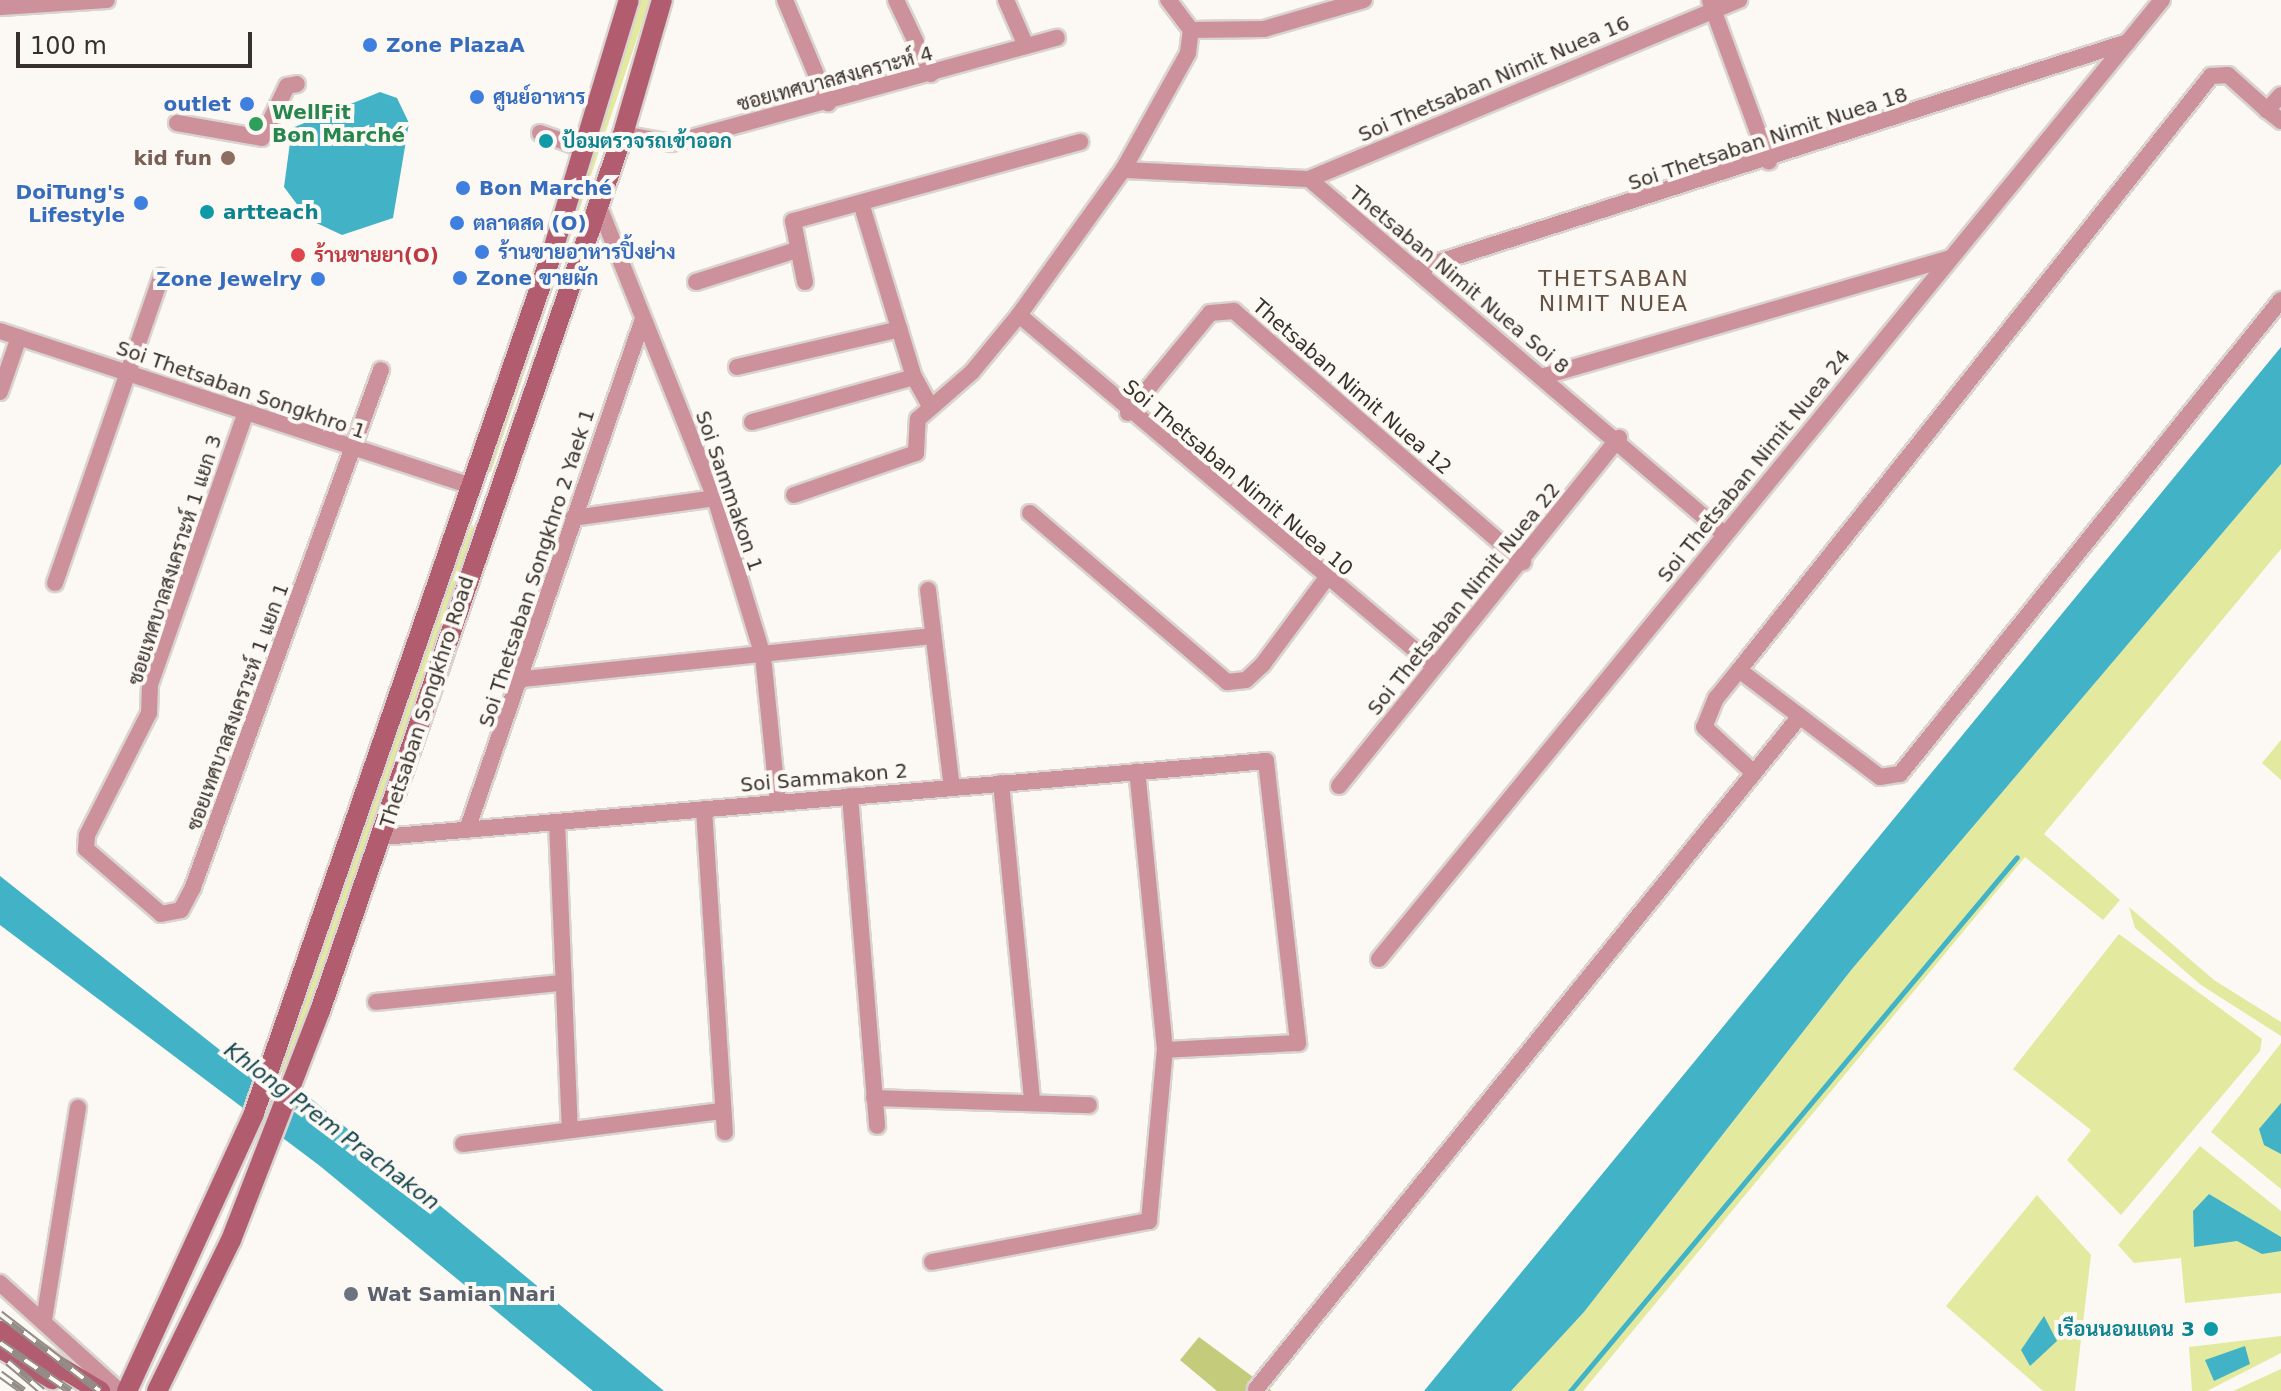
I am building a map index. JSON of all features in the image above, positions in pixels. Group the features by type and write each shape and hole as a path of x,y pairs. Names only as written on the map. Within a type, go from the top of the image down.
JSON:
{"street":[{"path":"0,7 107,0"},
{"name":"Thetsaban Songkhro Road","path":"127,1391 214,1208 294,995 585,149 629,0"},
{"name":"Thetsaban Songkhro Road","path":"157,1391 241,1215 320,1011 382,837 495,493 623,134 662,0"},
{"path":"785,0 828,103"},
{"path":"896,0 931,74"},
{"path":"1006,0 1026,46"},
{"path":"794,495 911,459 918,419 929,404 952,393 1019,315 1123,170 1188,53 1191,30 1168,0"},
{"path":"1191,30 1264,29 1364,0"},
{"name":"Soi Thetsaban Nimit Nuea 16","path":"1309,179 1711,5 1739,0"},
{"name":"Soi Thetsaban Nimit Nuea 24","path":"1379,959 2162,0"},
{"path":"1711,5 1769,162"},
{"name":"ซอยเทศบาลสงเคราะห์ 4","path":"623,134 672,143 828,103 1057,38"},
{"name":"Soi Thetsaban Nimit Nuea 18","path":"1417,269 1769,162 2129,42"},
{"path":"1753,772 1704,727 1716,698 2211,76 2228,75 2281,121"},
{"path":"177,123 262,138 287,86 297,84"},
{"path":"2267,110 2281,95"},
{"path":"540,133 585,149"},
{"path":"805,282 793,221 1080,142"},
{"path":"1123,170 1309,179"},
{"name":"Thetsaban Nimit Nuea Soi 8","path":"1309,179 1541,377 1619,438 1724,534"},
{"path":"861,203 914,377 929,404"},
{"name":"Soi Sammakon 1","path":"598,204 715,498 763,656 778,803"},
{"path":"696,282 797,250"},
{"path":"1541,377 1951,258"},
{"path":"55,583 161,277"},
{"path":"1739,670 1880,777 1900,774 2281,300"},
{"name":"Thetsaban Nimit Nuea 12","path":"1128,413 1210,313 1234,311 1523,562"},
{"name":"Soi Thetsaban Nimit Nuea 10","path":"1019,315 1128,413 1434,666"},
{"name":"Soi Thetsaban Songkhro 2 Yaek 1","path":"467,830 523,679 573,518 643,319"},
{"path":"737,367 900,329"},
{"name":"Soi Thetsaban Songkhro 1","path":"0,331 130,372 355,451 469,485"},
{"path":"0,392 19,337"},
{"path":"355,451 381,370"},
{"path":"752,422 914,377"},
{"name":"ซอยเทศบาลสงเคราะห์ 1 แยก 3","path":"124,882 86,849 87,835 149,713 150,685 246,412"},
{"name":"Soi Thetsaban Nimit Nuea 22","path":"1339,786 1434,666 1523,562 1619,438"},
{"name":"ซอยเทศบาลสงเคราะห์ 1 แยก 1","path":"124,882 161,914 181,910 355,451"},
{"path":"469,485 495,493"},
{"path":"573,518 715,498"},
{"path":"1030,513 1227,682 1246,680 1263,664 1326,579"},
{"path":"928,590 952,787"},
{"path":"523,679 932,636"},
{"path":"1256,1389 1800,716"},
{"name":"Soi Sammakon 2","path":"382,837 1137,771 1269,764 1298,1043 1165,1050"},
{"path":"932,1262 1149,1221 1165,1050 1137,771"},
{"path":"1001,783 1032,1101"},
{"path":"850,796 877,1126"},
{"path":"704,809 721,1111 725,1132"},
{"path":"557,822 560,983 570,1128"},
{"path":"376,1002 560,983"},
{"path":"874,1098 1089,1105"},
{"path":"44,1320 78,1108"},
{"path":"463,1144 721,1111"},
{"path":"0,1283 119,1391"},
{"path":"0,1331 100,1391"},
{"path":"0,1348 73,1391"}],"green space":[{"path":"639,0 650,0 491,472 486,469"},
{"path":"2281,464 2281,549 2044,834 2120,900 2103,920 2025,857 1583,1391 1511,1391 1584,1312 1852,969"},
{"path":"472,524 475,531 287,1074 280,1072 351,849"},
{"path":"2281,740 2281,780 2262,763"},
{"path":"2129,907 2214,980 2281,1022 2281,1036 2201,985 2135,928"},
{"path":"2119,934 2262,1039 2260,1051 2121,1215 2067,1160 2091,1130 2013,1069"},
{"path":"2281,1043 2281,1189 2211,1132"},
{"path":"2200,1146 2281,1211 2281,1293 2185,1303 2181,1258 2134,1263 2118,1245"},
{"path":"2037,1195 2091,1255 2075,1391 2043,1391 1946,1306"},
{"path":"2281,1336 2281,1353 2207,1391 2192,1391 2189,1347"},
{"path":"1199,1337 1272,1391 1217,1391 1180,1360"},
{"path":"2281,1369 2281,1391 2233,1391"}],"water":[{"path":"380,92 397,98 409,123 393,218 342,235 308,219 284,187 292,128"},
{"path":"2281,347 2281,464 1852,969 1584,1312 1511,1391 1424,1391"},
{"name":"Khlong Prem Prachakon","path":"0,876 249,1073 309,1097 664,1391 593,1391 320,1166 0,925"},
{"path":"2281,1103 2281,1154 2264,1145 2259,1129"},
{"path":"2209,1194 2281,1237 2281,1251 2262,1254 2237,1241 2194,1247 2193,1211"},
{"path":"2044,1316 2057,1341 2030,1366 2021,1350"},
{"path":"2245,1346 2250,1364 2214,1381 2205,1360"}],"waterway":[{"path":"1570,1391 2017,857"}],"railway":[{"path":"0,1314 100,1391"},
{"path":"0,1343 70,1391"},
{"path":"8,1362 42,1391"},
{"path":"0,1374 23,1391"}],"place":[{"name":"Zone PlazaA","path":"370,45"},
{"name":"ศูนย์อาหาร","path":"477,97"},
{"name":"outlet","path":"247,104"},
{"name":"WellFit Bon Marché","path":"256,124"},
{"name":"ป้อมตรวจรถเข้าออก","path":"546,141"},
{"name":"kid fun","path":"228,158"},
{"name":"Bon Marché","path":"463,188"},
{"name":"DoiTung's Lifestyle","path":"141,203"},
{"name":"artteach","path":"207,212"},
{"name":"ตลาดสด (O)","path":"457,223"},
{"name":"ร้านขายอาหารปิ้งย่าง","path":"482,252"},
{"name":"ร้านขายยา(O)","path":"298,255"},
{"name":"Zone ขายผัก","path":"460,278"},
{"name":"Zone Jewelry","path":"318,279"},
{"name":"Wat Samian Nari","path":"351,1294"},
{"name":"เรือนนอนแดน 3","path":"2211,1329"}],"district":[{"name":"THETSABAN NIMIT NUEA","path":"1614,290"}]}
